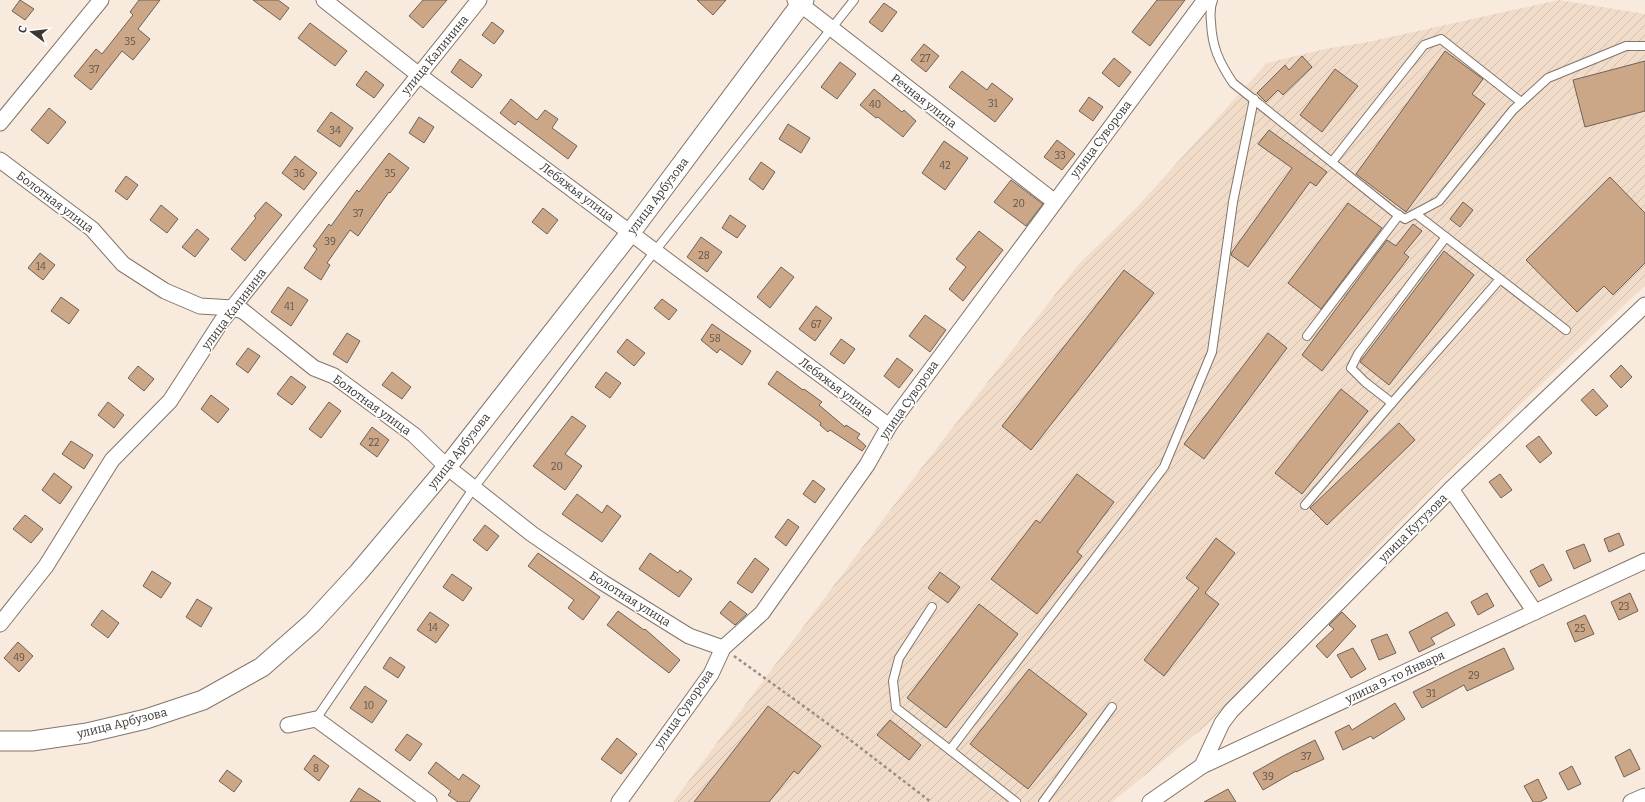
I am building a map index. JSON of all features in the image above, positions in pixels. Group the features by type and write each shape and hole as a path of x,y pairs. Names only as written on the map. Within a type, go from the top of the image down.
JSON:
{"street":[{"path":"0,122 101,0"},
{"name":"Лебяжья улица","path":"324,0 419,75 889,426"},
{"name":"улица Калинина","path":"0,624 46,566 112,460 170,401 222,322 479,0"},
{"name":"улица Суворова","path":"619,802 711,674 723,648 762,613 867,464 889,426 1205,0"},
{"name":"Речная улица","path":"800,2 831,29 1055,202"},
{"name":"улица Арбузова","path":"0,741 32,741 87,733 146,719 203,700 262,667 312,623 368,561 446,467 630,232 800,2"},
{"name":"Болотная улица","path":"0,160 92,229 123,264 165,291 200,306 233,308 243,312 314,368 334,376 414,435 446,467 532,534 602,582 689,636 723,648"},
{"name":"улица Кутузова","path":"1202,766 1222,723 1231,711 1451,489 1645,305"},
{"path":"1451,489 1535,612"},
{"name":"улица 9-го Января","path":"1150,802 1202,766 1645,562"},
{"path":"288,725 316,720 430,802"},
{"path":"1631,802 1645,796"}],"lane":[{"path":"316,720 473,489 655,251 854,0"},
{"path":"1213,0 1210,7 1211,39 1220,62 1233,82 1406,220 1439,201 1513,110 1548,78 1626,46 1645,46"},
{"path":"1332,162 1424,45 1441,39 1521,102"},
{"path":"950,750 1164,467 1212,352 1233,202 1254,99"},
{"path":"1416,214 1566,330"},
{"path":"1306,336 1399,215"},
{"path":"1392,403 1365,382 1351,368 1358,354 1446,237"},
{"path":"1305,505 1500,279"},
{"path":"932,607 899,658 892,681 896,708 1016,802"},
{"path":"1043,802 1112,707"}],"path":[{"path":"723,648 845,736 931,802"}],"shaded area":[{"path":"1559,0 1645,14 1645,285 1442,479 1208,724 1112,802 673,802 920,470 1077,266 1139,205 1267,63 1325,49 1368,42"}],"building":[{"path":"20,0 34,9 25,20 12,11"},
{"path":"139,0 160,0 138,29 150,39 133,60 122,51 91,90 74,76 96,49 102,54 133,15 130,12"},
{"path":"253,0 278,0 289,8 280,20"},
{"path":"423,0 447,0 423,28 409,16"},
{"path":"697,0 726,0 713,15"},
{"path":"1157,0 1185,0 1150,46 1132,32"},
{"path":"884,3 897,12 882,32 869,22"},
{"path":"492,22 504,31 494,44 482,35"},
{"path":"310,23 347,51 335,66 298,38"},
{"path":"924,44 939,56 926,72 911,60"},
{"path":"1445,51 1483,79 1472,94 1485,104 1406,212 1356,174"},
{"path":"1302,56 1312,67 1283,95 1278,90 1266,102 1257,93 1285,65 1289,70"},
{"path":"1114,58 1131,72 1119,87 1102,73"},
{"path":"460,59 482,75 472,88 451,72"},
{"path":"1645,61 1645,111 1585,127 1573,80"},
{"path":"840,62 856,74 837,99 821,87"},
{"path":"1335,69 1358,86 1322,132 1300,115"},
{"path":"366,71 384,85 374,98 356,85"},
{"path":"962,71 987,90 992,83 1013,99 995,122 949,87"},
{"path":"874,89 902,112 904,110 916,121 903,137 860,105"},
{"path":"1089,97 1103,107 1093,121 1079,111"},
{"path":"511,99 537,120 545,110 558,119 552,128 577,146 568,159 518,121 515,125 500,113"},
{"path":"49,108 66,122 48,144 31,130"},
{"path":"331,112 353,128 340,147 317,131"},
{"path":"419,117 434,127 424,143 409,133"},
{"path":"788,124 810,138 801,153 779,139"},
{"path":"1269,130 1327,172 1316,186 1310,182 1248,267 1231,255 1232,252 1292,168 1258,144"},
{"path":"1057,140 1075,154 1062,170 1044,157"},
{"path":"944,141 968,158 945,190 922,173"},
{"path":"389,153 409,168 390,193 389,192 358,236 350,230 327,263 330,265 321,280 304,268 317,249 313,246 329,224 331,226 357,190 359,192"},
{"path":"295,156 317,173 304,190 282,173"},
{"path":"761,162 775,172 763,190 749,179"},
{"path":"126,176 138,185 127,200 115,191"},
{"path":"1610,177 1645,213 1645,263 1613,295 1604,286 1577,312 1526,260"},
{"path":"1011,180 1043,204 1026,226 994,202"},
{"path":"266,202 282,215 245,261 231,249 256,218 254,216"},
{"path":"1463,202 1473,210 1460,227 1450,219"},
{"path":"1348,203 1382,228 1321,309 1288,283"},
{"path":"161,205 178,219 167,233 150,220"},
{"path":"543,208 558,220 547,234 532,222"},
{"path":"730,215 746,226 737,238 722,228"},
{"path":"1413,224 1422,231 1404,253 1409,257 1322,371 1302,355 1387,240 1396,246"},
{"path":"197,229 209,239 195,257 182,247"},
{"path":"979,231 1003,250 963,301 949,289 966,267 956,259"},
{"path":"701,237 722,252 707,272 687,257"},
{"path":"1444,251 1474,275 1389,385 1360,362"},
{"path":"40,253 55,265 43,280 28,268"},
{"path":"781,267 794,277 770,308 757,297"},
{"path":"1124,270 1154,293 1031,450 1002,426"},
{"path":"288,287 308,300 291,326 271,312"},
{"path":"61,297 79,310 69,324 51,311"},
{"path":"662,299 677,310 669,320 654,308"},
{"path":"816,306 832,318 815,341 799,329"},
{"path":"925,315 946,330 930,352 909,336"},
{"path":"712,324 751,351 742,365 720,349 717,353 701,340"},
{"path":"347,333 360,341 347,363 333,354"},
{"path":"1268,333 1287,348 1204,459 1184,444"},
{"path":"627,339 645,353 634,366 617,352"},
{"path":"841,339 855,349 844,364 830,354"},
{"path":"248,348 260,356 248,373 236,364"},
{"path":"897,358 913,370 899,388 884,376"},
{"path":"1621,365 1632,377 1621,388 1610,376"},
{"path":"138,366 154,379 144,391 128,378"},
{"path":"777,371 822,402 819,405 845,427 846,425 860,434 857,438 866,446 862,451 830,430 828,432 820,425 821,423 768,384"},
{"path":"392,372 411,387 402,399 382,385"},
{"path":"606,372 621,383 610,398 595,387"},
{"path":"291,376 306,387 292,405 277,394"},
{"path":"1341,389 1368,411 1302,494 1275,473"},
{"path":"1593,389 1608,406 1596,416 1581,400"},
{"path":"211,395 229,409 218,423 201,409"},
{"path":"108,402 124,415 114,428 98,415"},
{"path":"329,402 341,411 321,438 309,429"},
{"path":"572,416 586,426 565,454 582,466 565,490 533,466"},
{"path":"1399,423 1415,440 1327,525 1310,508"},
{"path":"372,427 389,440 377,457 360,444"},
{"path":"1539,436 1552,453 1540,463 1526,446"},
{"path":"71,441 93,455 84,469 62,454"},
{"path":"54,473 72,487 60,504 42,490"},
{"path":"1077,474 1114,502 1077,552 1082,556 1037,614 991,579 1036,520 1040,523"},
{"path":"1500,474 1512,490 1501,498 1489,482"},
{"path":"813,480 825,489 815,503 803,494"},
{"path":"577,494 602,513 607,505 621,516 602,542 562,514"},
{"path":"25,515 43,529 31,543 13,529"},
{"path":"788,519 799,527 786,546 775,537"},
{"path":"485,525 499,536 487,551 473,540"},
{"path":"1619,533 1624,545 1609,552 1604,539"},
{"path":"1216,538 1235,553 1205,593 1219,604 1164,676 1144,660 1199,588 1186,578"},
{"path":"1584,544 1591,561 1574,569 1566,551"},
{"path":"538,553 600,597 583,620 568,608 574,600 528,566"},
{"path":"650,553 678,573 680,570 692,579 679,597 639,569"},
{"path":"755,558 769,569 752,593 737,583"},
{"path":"1543,564 1552,580 1539,587 1530,571"},
{"path":"152,571 171,583 161,598 143,586"},
{"path":"940,572 960,587 948,603 928,588"},
{"path":"452,574 472,588 463,601 443,587"},
{"path":"1487,593 1494,606 1478,615 1471,602"},
{"path":"1630,593 1638,611 1619,620 1611,602"},
{"path":"197,599 212,608 201,627 186,617"},
{"path":"730,601 747,614 735,625 720,613"},
{"path":"979,604 1018,634 946,728 907,698"},
{"path":"102,610 119,623 108,638 91,625"},
{"path":"618,611 644,630 645,629 680,660 669,673 607,625"},
{"path":"430,612 449,625 436,643 417,630"},
{"path":"1342,612 1356,626 1327,658 1316,646 1334,629 1329,625"},
{"path":"1447,612 1455,625 1431,638 1435,644 1419,652 1409,632"},
{"path":"1585,615 1594,634 1575,642 1567,623"},
{"path":"1387,634 1396,653 1379,660 1371,640"},
{"path":"18,642 33,656 19,672 4,658"},
{"path":"1353,648 1366,669 1351,678 1337,655"},
{"path":"1504,648 1514,669 1467,691 1464,685 1422,708 1413,692"},
{"path":"390,657 405,667 398,678 383,668"},
{"path":"1029,669 1087,714 1028,789 970,744"},
{"path":"365,686 387,701 372,723 350,708"},
{"path":"1395,703 1405,719 1373,739 1371,736 1343,750 1335,732 1349,725 1352,730"},
{"path":"768,706 821,746 798,774 794,771 769,802 694,802"},
{"path":"890,720 921,745 909,760 877,735"},
{"path":"407,734 422,744 410,761 395,750"},
{"path":"617,738 637,754 621,774 601,759"},
{"path":"1315,740 1324,759 1296,771 1263,790 1253,773"},
{"path":"1630,749 1640,769 1624,777 1615,757"},
{"path":"314,755 329,766 319,781 304,769"},
{"path":"436,762 459,780 463,774 480,786 469,802 458,802 448,795 451,791 428,773"},
{"path":"1572,766 1581,784 1568,790 1559,773"},
{"path":"227,770 242,781 234,792 219,781"},
{"path":"1538,779 1547,798 1540,802 1533,802 1524,786"},
{"path":"359,788 381,802 350,802"},
{"path":"1228,789 1236,802 1204,802"}]}
